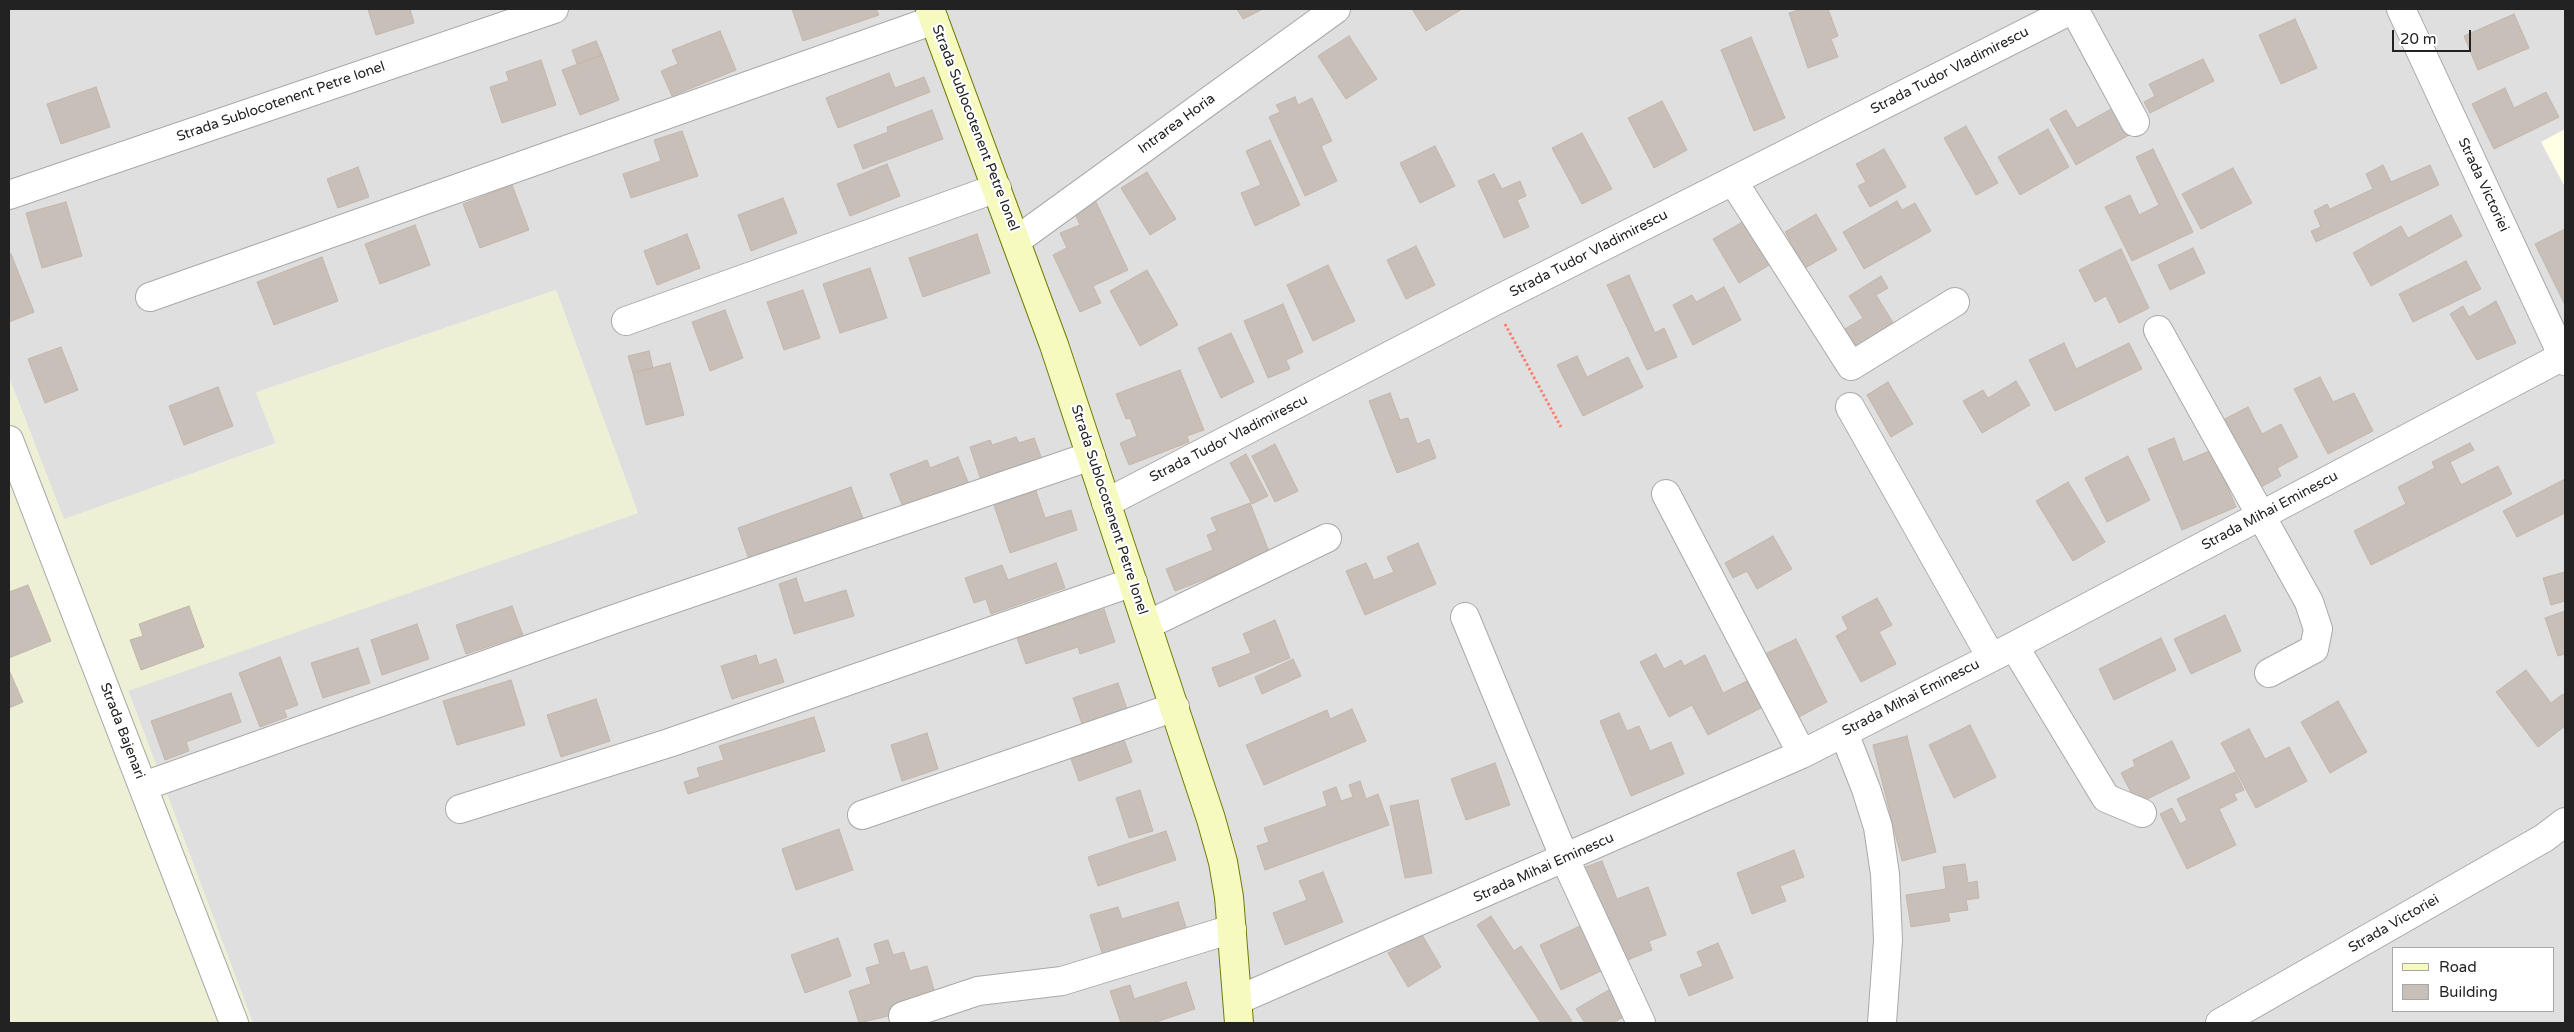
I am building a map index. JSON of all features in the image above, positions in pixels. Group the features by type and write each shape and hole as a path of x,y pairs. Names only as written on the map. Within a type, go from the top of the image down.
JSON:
{"main road":[{"name":"Strada Sublocotenent Petre Ionel","path":"932,14 1017,240 1175,707 1223,862 1232,928 1238,1012"}],"street":[{"name":"Strada Sublocotenent Petre Ionel","path":"9,194 554,9"},
{"name":"Intrarea Horia","path":"1017,240 1336,9"},
{"path":"2074,9 2135,122"},
{"name":"Strada Tudor Vladimirescu","path":"1106,502 1493,302 2074,9"},
{"name":"Strada Victoriei","path":"2401,9 2565,357"},
{"path":"150,297 932,14"},
{"path":"1733,181 1851,366 1955,302"},
{"path":"626,321 997,188"},
{"path":"2158,330 2309,602 2318,629 2314,649 2269,672"},
{"name":"Strada Mihai Eminescu","path":"1238,1012 1565,859 1802,754 2565,357"},
{"path":"1850,406 2002,651 2106,798 2142,814"},
{"name":"Strada Bajenari","path":"9,440 234,1023"},
{"path":"144,786 614,620 1091,456"},
{"path":"1666,494 1802,754"},
{"path":"1147,625 1327,538"},
{"path":"460,809 669,743 1133,582"},
{"path":"1465,617 1565,859 1641,1023"},
{"path":"862,816 1175,707"},
{"path":"1844,733 1866,789 1878,827 1884,874 1888,940 1882,1023"},
{"name":"Strada Victoriei","path":"2220,1023 2544,838 2565,822"},
{"path":"903,1016 978,991 1062,981 1232,928"}],"path":[{"path":"1493,302 1561,427"}],"shaded area":[{"path":"9,9 2565,9 2565,1023 253,1023 128,690 638,513 556,290 257,392 276,443 63,520 9,377"},
{"path":"2565,129 2565,187 2541,142"},
{"path":"556,290 638,513 128,691 253,1023 9,1023 9,377 64,519 276,444 256,393"}],"building":[{"path":"368,9 410,9 414,23 376,35"},
{"path":"792,9 876,9 879,15 803,41"},
{"path":"1237,9 1263,9 1243,19"},
{"path":"1412,9 1462,9 1426,31"},
{"path":"1801,9 1828,9 1838,36 1831,39 1838,57 1808,68 1789,13"},
{"path":"2514,14 2529,48 2478,70 2464,36"},
{"path":"2295,19 2317,68 2281,84 2259,35"},
{"path":"720,31 736,70 672,96 661,71 678,64 672,50"},
{"path":"1349,36 1377,79 1346,99 1318,56"},
{"path":"1751,37 1785,118 1754,131 1721,50"},
{"path":"596,41 602,55 577,64 572,50"},
{"path":"602,55 619,100 580,115 562,70"},
{"path":"2203,59 2214,81 2150,113 2144,102 2155,96 2149,84"},
{"path":"541,60 556,105 502,123 490,87 509,81 506,72"},
{"path":"889,73 895,88 924,77 930,92 838,128 826,98"},
{"path":"96,87 110,127 61,144 47,104"},
{"path":"2505,88 2514,108 2546,92 2559,117 2494,149 2472,104"},
{"path":"1295,97 1298,105 1312,98 1332,141 1321,146 1337,181 1305,196 1269,117 1280,112 1276,105"},
{"path":"1662,101 1687,150 1654,168 1628,118"},
{"path":"2120,104 2136,131 2076,165 2050,119 2066,110 2077,128"},
{"path":"932,110 943,139 863,169 854,145 888,132 887,127"},
{"path":"1966,126 1998,183 1976,195 1944,138"},
{"path":"2048,129 2069,167 2020,195 1998,157"},
{"path":"682,131 698,176 631,198 623,174 661,161 654,140"},
{"path":"1582,133 1612,189 1582,204 1552,148"},
{"path":"1270,140 1300,205 1255,226 1241,193 1261,185 1246,151"},
{"path":"1435,146 1455,186 1420,203 1400,163"},
{"path":"1884,149 1906,187 1870,207 1858,186 1866,182 1856,164"},
{"path":"2153,149 2193,232 2132,261 2105,207 2130,195 2139,215 2159,205 2136,157"},
{"path":"887,164 900,196 850,216 837,184"},
{"path":"2383,165 2391,182 2430,165 2439,185 2316,242 2311,231 2321,227 2314,211 2327,204 2330,209 2373,189 2366,174"},
{"path":"358,167 369,197 338,208 327,179"},
{"path":"2233,168 2252,203 2201,229 2182,194"},
{"path":"1147,172 1176,219 1150,235 1121,188"},
{"path":"1494,174 1502,189 1520,181 1526,196 1517,200 1529,227 1504,238 1478,181"},
{"path":"512,185 529,230 480,248 463,204"},
{"path":"783,198 797,233 751,251 738,215"},
{"path":"1897,201 1902,210 1915,203 1931,231 1864,269 1843,232"},
{"path":"66,202 82,256 42,268 26,213"},
{"path":"1096,202 1128,270 1093,286 1101,303 1080,312 1053,255 1067,248 1060,233 1080,225 1074,212"},
{"path":"1816,214 1837,250 1805,268 1785,232"},
{"path":"2451,215 2462,236 2371,286 2353,253 2401,226 2408,238"},
{"path":"1746,220 1771,264 1739,283 1713,239"},
{"path":"415,225 430,265 380,284 365,244"},
{"path":"2565,229 2565,305 2535,244"},
{"path":"687,234 700,268 657,285 644,251"},
{"path":"977,234 990,273 923,297 909,258"},
{"path":"1416,246 1435,285 1406,299 1387,260"},
{"path":"2193,248 2205,273 2170,290 2158,265"},
{"path":"2121,249 2149,308 2119,323 2106,296 2095,302 2079,270"},
{"path":"11,254 34,312 9,322 9,255"},
{"path":"322,257 338,301 274,325 257,282"},
{"path":"2466,261 2481,289 2413,322 2399,294"},
{"path":"1328,265 1355,321 1313,341 1287,285"},
{"path":"870,268 887,318 840,333 823,284"},
{"path":"1147,270 1178,325 1140,346 1110,291"},
{"path":"1629,275 1655,333 1664,328 1677,357 1647,370 1607,285"},
{"path":"1881,276 1888,288 1876,295 1897,329 1860,352 1845,329 1863,318 1849,296"},
{"path":"1724,287 1741,320 1693,345 1673,305 1692,295 1696,302"},
{"path":"803,290 820,338 784,350 767,302"},
{"path":"2496,301 2516,343 2477,360 2450,314 2463,306 2469,317"},
{"path":"1283,304 1303,352 1286,360 1290,369 1268,378 1244,321"},
{"path":"725,310 743,358 710,371 692,322"},
{"path":"1231,333 1254,382 1221,398 1198,348"},
{"path":"2064,343 2076,369 2129,343 2142,369 2055,411 2029,360"},
{"path":"61,347 78,390 45,403 28,359"},
{"path":"649,351 653,368 633,373 628,356"},
{"path":"1577,356 1587,377 1628,357 1643,387 1583,416 1557,365"},
{"path":"670,363 684,415 646,425 633,373"},
{"path":"1180,370 1204,430 1187,436 1189,442 1129,465 1120,443 1137,436 1130,418 1126,419 1116,394"},
{"path":"2320,377 2333,402 2354,393 2373,431 2328,454 2294,389"},
{"path":"2016,381 2030,405 1982,433 1963,401 1983,390 1988,398"},
{"path":"1888,382 1913,424 1891,437 1867,395"},
{"path":"218,387 233,426 184,445 169,406"},
{"path":"1390,393 1400,420 1408,418 1417,444 1429,439 1436,458 1397,473 1369,401"},
{"path":"2248,407 2262,434 2281,424 2298,457 2277,468 2281,476 2261,487 2256,478 2249,481 2219,422"},
{"path":"1016,437 1019,443 1034,438 1043,462 982,483 970,447 990,440 992,445"},
{"path":"2174,438 2183,462 2212,450 2236,507 2182,530 2148,449"},
{"path":"2470,443 2474,450 2450,462 2461,485 2498,466 2512,494 2371,565 2354,531 2406,504 2398,487 2435,468 2432,462"},
{"path":"1275,444 1298,491 1275,502 1252,456"},
{"path":"1246,454 1268,496 1252,504 1230,463"},
{"path":"2128,456 2150,500 2107,522 2085,478"},
{"path":"958,457 970,487 943,497 942,492 903,507 890,474 927,460 930,468"},
{"path":"2565,479 2565,513 2517,537 2503,511"},
{"path":"2068,482 2105,542 2073,561 2036,501"},
{"path":"851,487 865,524 751,565 738,528"},
{"path":"1036,491 1045,518 1071,510 1077,530 1010,553 994,505"},
{"path":"1250,503 1270,554 1175,591 1166,569 1213,550 1207,535 1217,531 1211,518"},
{"path":"1773,536 1792,569 1757,589 1747,571 1733,578 1725,563"},
{"path":"1418,543 1436,584 1365,615 1346,571 1366,563 1374,580 1394,572 1387,557"},
{"path":"1056,563 1065,588 991,614 986,599 974,603 965,578 1002,565 1008,580"},
{"path":"2565,572 2565,601 2551,605 2543,578"},
{"path":"796,578 804,603 846,590 854,616 794,634 779,584"},
{"path":"28,585 51,641 9,658 9,592"},
{"path":"1877,598 1892,625 1879,632 1896,664 1861,682 1836,636 1848,629 1842,617"},
{"path":"189,606 204,647 141,670 130,640 143,636 139,624"},
{"path":"512,606 523,635 466,654 456,625"},
{"path":"1104,609 1115,642 1080,654 1078,647 1026,664 1017,638"},
{"path":"2565,611 2565,654 2558,656 2545,618"},
{"path":"2225,615 2241,651 2191,674 2174,639"},
{"path":"1275,620 1290,658 1219,687 1212,668 1251,653 1243,634"},
{"path":"417,624 429,659 382,675 371,640"},
{"path":"2161,638 2176,670 2114,700 2099,669"},
{"path":"1796,639 1827,702 1797,718 1765,654"},
{"path":"358,648 370,683 323,698 311,663"},
{"path":"1656,654 1664,669 1681,660 1684,666 1705,655 1723,693 1751,679 1765,706 1708,735 1692,705 1669,717 1640,662"},
{"path":"756,655 759,665 776,659 784,682 732,699 721,666"},
{"path":"280,657 298,705 284,710 287,717 260,727 239,673"},
{"path":"1293,659 1301,676 1262,694 1255,677"},
{"path":"9,670 23,702 9,708"},
{"path":"2526,670 2551,703 2563,694 2565,697 2565,726 2538,747 2496,692"},
{"path":"511,680 525,725 457,745 443,701"},
{"path":"1118,683 1128,712 1083,727 1073,698"},
{"path":"231,693 241,722 186,742 189,751 165,760 151,721"},
{"path":"596,699 610,741 561,757 547,715"},
{"path":"2338,701 2367,752 2330,773 2301,722"},
{"path":"1352,709 1366,741 1264,785 1246,745 1327,710 1330,719"},
{"path":"1619,713 1627,731 1639,726 1650,751 1671,742 1684,774 1631,796 1600,721"},
{"path":"814,717 825,751 688,794 684,782 700,777 697,768 724,760 719,746"},
{"path":"1970,725 1996,777 1954,798 1929,745"},
{"path":"2249,729 2265,759 2289,747 2307,781 2256,808 2221,743"},
{"path":"927,733 938,769 902,781 891,745"},
{"path":"1907,736 1936,852 1902,861 1873,745"},
{"path":"1124,740 1132,762 1079,781 1071,759"},
{"path":"2172,741 2190,778 2137,804 2121,773 2135,766 2133,760"},
{"path":"1495,763 1510,805 1466,820 1451,779"},
{"path":"2235,772 2244,790 2234,794 2237,800 2219,809 2236,845 2187,869 2160,814 2172,808 2180,824 2187,820 2177,799"},
{"path":"1360,781 1366,799 1378,794 1389,825 1265,870 1257,846 1269,842 1264,828 1327,806 1323,792 1336,787 1341,801 1353,797 1349,785"},
{"path":"1140,790 1153,831 1129,838 1116,798"},
{"path":"1418,800 1432,873 1405,878 1390,806"},
{"path":"839,829 853,870 796,890 782,849"},
{"path":"1166,831 1176,860 1098,886 1088,857"},
{"path":"1794,850 1804,877 1780,886 1786,901 1752,914 1737,873"},
{"path":"1602,861 1617,899 1648,887 1666,935 1649,941 1652,950 1623,962 1580,869"},
{"path":"1965,864 1968,883 1977,881 1979,898 1966,900 1968,910 1948,913 1950,921 1911,927 1906,895 1946,889 1943,867"},
{"path":"1323,872 1343,922 1285,945 1273,913 1307,900 1299,881"},
{"path":"1178,902 1187,930 1103,956 1090,915 1118,907 1122,919"},
{"path":"1491,916 1514,951 1521,946 1572,1021 1568,1023 1541,1023 1477,925"},
{"path":"1582,925 1603,970 1561,990 1540,945"},
{"path":"1421,933 1441,967 1408,987 1388,953"},
{"path":"838,938 851,976 805,993 791,955"},
{"path":"888,940 893,955 904,952 910,971 927,966 935,993 889,1007 892,1015 859,1023 849,991 871,984 866,968 880,964 874,944"},
{"path":"1718,943 1733,978 1689,996 1680,975 1703,966 1697,952"},
{"path":"1186,982 1195,1009 1153,1023 1121,1023 1110,991 1130,985 1134,999"},
{"path":"1614,987 1630,1013 1613,1023 1585,1023 1576,1009"}]}
